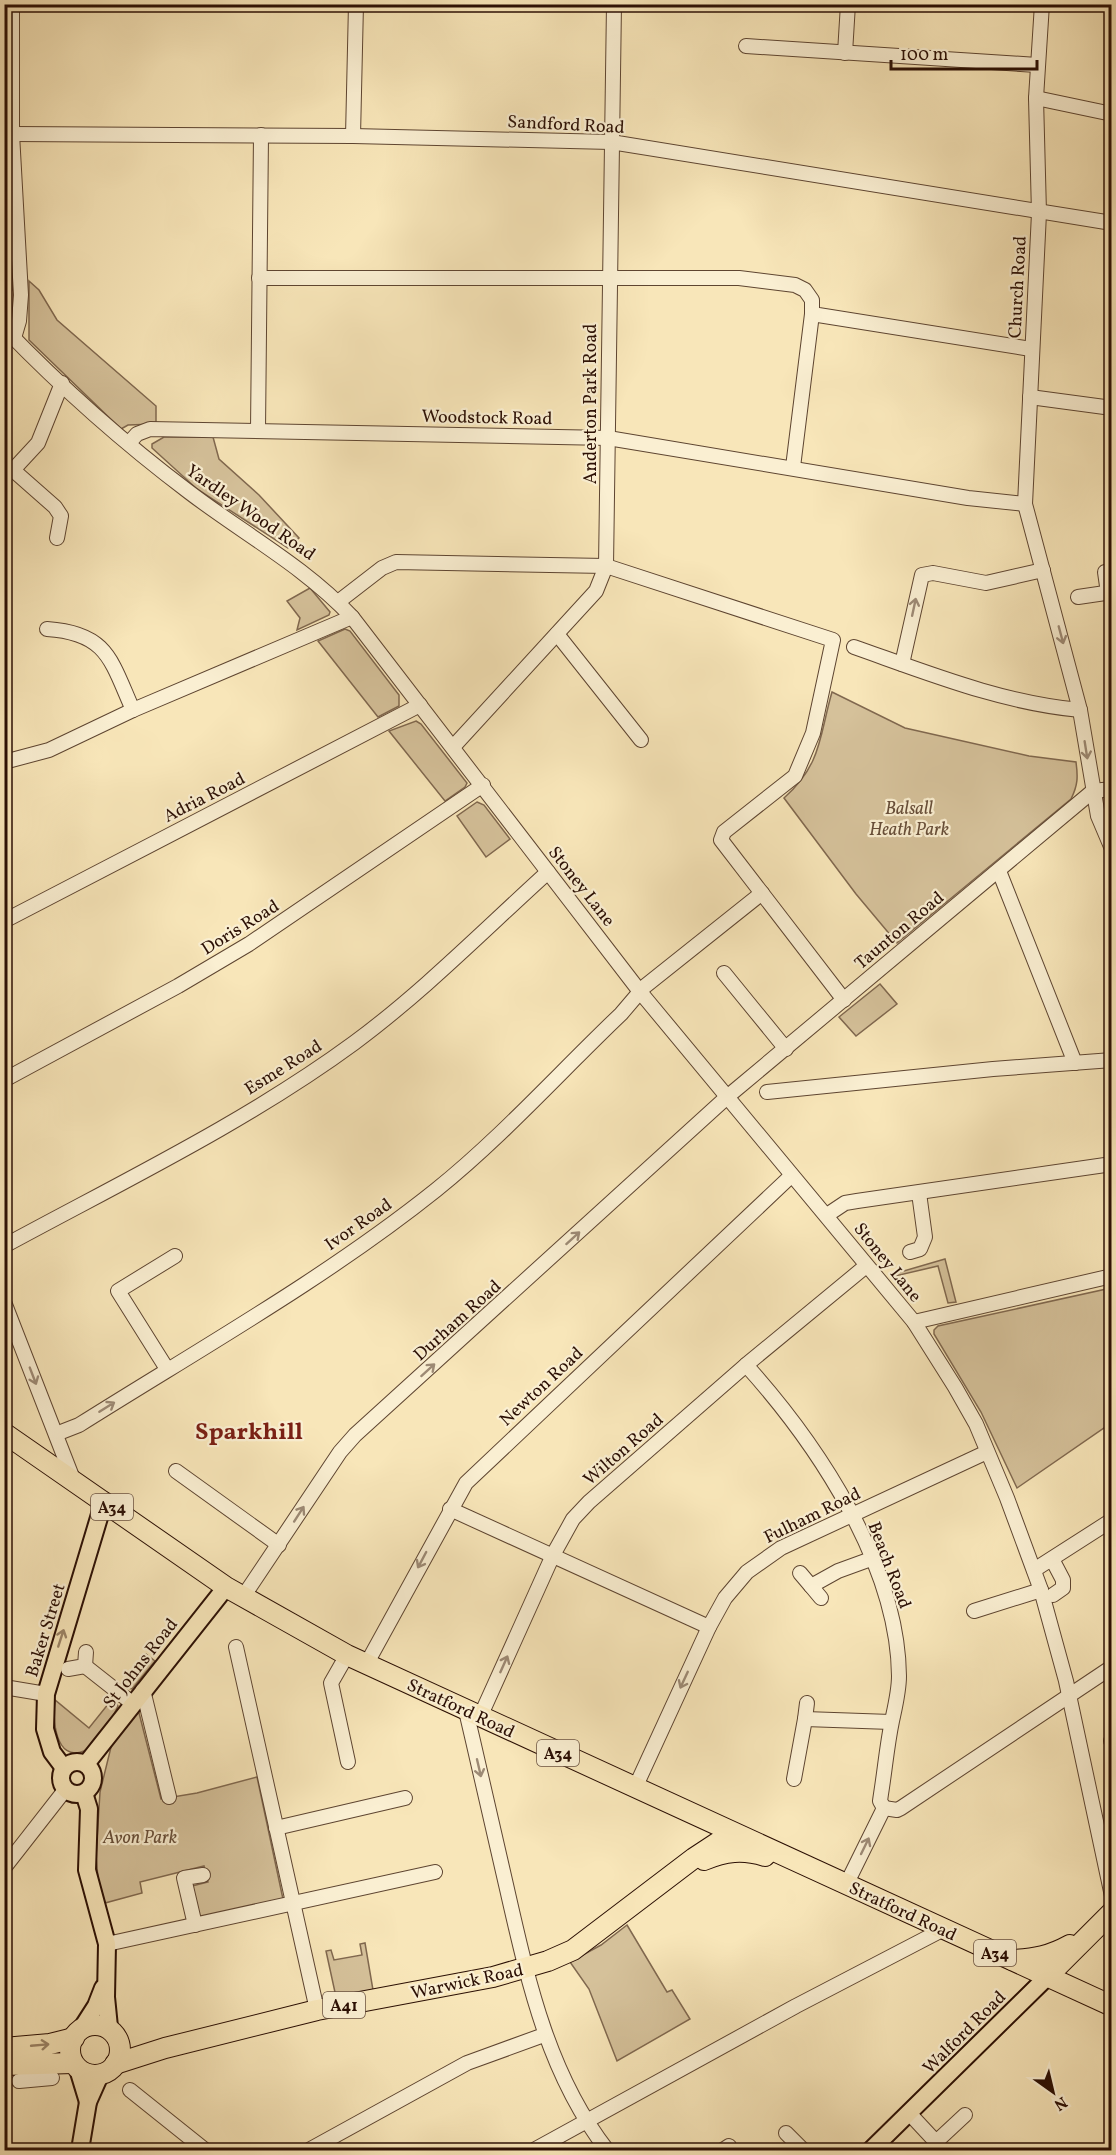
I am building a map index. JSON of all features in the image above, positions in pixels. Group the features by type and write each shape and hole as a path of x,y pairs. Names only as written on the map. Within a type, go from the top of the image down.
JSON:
{"highway":[{"name":"Stratford Road","path":"6,1437 73,1479 243,1598 347,1654 942,1930 1112,2006"},
{"name":"Warwick Road","path":"108,2070 165,2048 316,2010 525,1969 573,1950 694,1858 732,1833"},
{"path":"667,1880 711,1857 737,1851 755,1853 810,1869"},
{"path":"1047,1977 1085,1938 1109,1919"},
{"path":"1010,1960 1037,1959 1051,1955 1085,1938"},
{"path":"1078,1991 1071,1971 1085,1938"},
{"path":"4,2048 50,2044 98,2025 113,2033 119,2048 108,2070 86,2074 76,2066 71,2046 77,2034"},
{"name":"Warwick Road","path":"113,2033 150,2048 165,2048"},
{"path":"15,2070 76,2066"}],"main road":[{"name":"Baker Street","path":"65,1790 61,1781 64,1767 52,1752 45,1729 46,1694 104,1501"},
{"name":"St Johns Road","path":"86,1764 137,1696 226,1587"},
{"path":"64,1767 72,1762 86,1764 94,1779 84,1793 74,1795 65,1790"},
{"path":"84,1793 89,1809 87,1870 107,1944 107,1978 113,2033"},
{"name":"Walford Road","path":"871,2151 1047,1977"},
{"path":"77,2034 96,2006 107,1978"},
{"path":"76,2066 88,2102"},
{"path":"80,2151 88,2102 108,2070"}],"street":[{"path":"9,333 19,321 21,295 12,134 12,4"},
{"path":"354,136 356,4"},
{"name":"Anderton Park Road","path":"453,747 596,591 606,566 608,279 614,4"},
{"path":"845,53 848,4"},
{"name":"Church Road","path":"1042,4 1036,98 1039,213 1025,504 1080,710 1098,816 1112,849"},
{"path":"746,46 1037,65"},
{"path":"1036,98 1112,114"},
{"name":"Sandford Road","path":"12,134 354,136 611,142 1112,223"},
{"path":"258,430 261,135"},
{"path":"259,278 740,278 787,283 801,287 809,294 813,305 793,467"},
{"path":"812,314 1031,349"},
{"name":"Yardley Wood Road","path":"9,333 129,443 190,493 304,571 338,602 352,616 453,747"},
{"path":"57,538 61,516 55,507 13,470 38,443 62,383"},
{"path":"1030,397 1112,408"},
{"name":"Woodstock Road","path":"129,443 137,434 150,429 608,438 793,467 968,498 1025,504"},
{"path":"338,602 382,568 396,562 606,566 833,639 813,733 795,776 728,828 722,835 722,844 844,1000"},
{"path":"902,664 922,575 933,573 986,584 1043,570"},
{"path":"1078,597 1110,592 1105,572"},
{"path":"4,762 49,750 133,710 352,616"},
{"path":"47,629 79,633 102,648 133,710"},
{"path":"557,634 641,740"},
{"path":"854,647 1000,697 1031,704 1080,710"},
{"name":"Adria Road","path":"4,921 420,705"},
{"name":"Stoney Lane","path":"453,747 641,993 914,1322 955,1387 987,1452 1007,1497 1034,1570 1047,1593 1112,1896"},
{"name":"Doris Road","path":"4,1080 178,986 249,944 483,785"},
{"path":"1093,791 1112,789"},
{"name":"Taunton Road","path":"727,1097 1093,791"},
{"path":"999,871 1075,1063"},
{"name":"Esme Road","path":"4,1246 229,1122 300,1080 353,1044 399,1008 548,872"},
{"name":"Ivor Road","path":"56,1434 79,1425 367,1241 437,1189 641,993 644,987 762,893"},
{"path":"724,973 786,1049"},
{"path":"767,1092 1112,1060"},
{"name":"Durham Road","path":"243,1598 340,1452 355,1435 727,1097"},
{"path":"827,1215 845,1203 1112,1164"},
{"name":"Newton Road","path":"367,1663 466,1483 791,1176"},
{"path":"918,1254 925,1237 919,1193"},
{"path":"167,1369 118,1291 175,1256"},
{"name":"Wilton Road","path":"473,1714 573,1519 589,1502 746,1365 866,1266"},
{"path":"914,1322 1112,1276"},
{"path":"4,1302 73,1479"},
{"name":"Beach Road","path":"746,1365 792,1421 851,1515 882,1584 896,1640 899,1678 880,1801 884,1808"},
{"name":"Fulham Road","path":"635,1788 709,1627 734,1586 762,1560 851,1515 987,1452"},
{"path":"176,1471 279,1545"},
{"path":"450,1509 709,1627"},
{"path":"1034,1570 1112,1520"},
{"path":"811,1586 838,1571 871,1559"},
{"path":"974,1611 1063,1588 1063,1580 1052,1559"},
{"path":"800,1573 821,1598"},
{"path":"236,1647 316,2010"},
{"path":"347,1654 331,1683 348,1762"},
{"path":"68,1669 85,1659 137,1696 169,1797"},
{"path":"846,1885 884,1808 897,1810 901,1808 1112,1667"},
{"path":"4,1687 46,1694"},
{"path":"794,1779 807,1702"},
{"path":"473,1714 525,1969 544,2035 585,2122 607,2151"},
{"path":"805,1719 891,1722"},
{"path":"4,1868 65,1790"},
{"path":"276,1828 405,1798"},
{"path":"1098,1837 1112,1833"},
{"path":"107,1944 435,1872"},
{"path":"195,1925 184,1878 203,1875"},
{"path":"534,2151 942,1930"},
{"path":"309,2151 467,2063 544,2035"},
{"path":"4,2083 15,2070 52,2078"},
{"path":"130,2090 158,2108 205,2151"},
{"path":"909,2113 932,2146 964,2115"},
{"path":"786,2133 803,2151"}],"green space":[{"path":"4,256 9,257 12,290 5,304"},
{"path":"29,281 39,290 57,320 156,406 156,424 128,425 121,429 29,340"},
{"path":"164,437 213,437 219,459 259,495 299,538 288,548 197,489 152,448 152,444"},
{"path":"310,588 330,612 329,615 297,630 300,618 287,601"},
{"path":"345,629 350,631 399,695 399,706 378,717 318,641"},
{"name":"Balsall Heath Park","path":"832,692 905,728 1029,756 1076,762 1077,781 1071,799 897,943 856,894 784,798 806,773 812,761"},
{"path":"416,721 421,724 467,783 465,787 445,801 389,731"},
{"path":"477,802 484,805 510,839 486,857 457,816"},
{"path":"880,984 897,1004 856,1036 839,1017"},
{"path":"945,1259 956,1302 948,1303 938,1266 891,1277 890,1275"},
{"path":"1111,1288 1111,1423 1017,1488 981,1412 934,1334 934,1330 938,1326"},
{"path":"146,1654 155,1661 132,1689 122,1687"},
{"path":"113,1698 118,1706 109,1725 90,1748 74,1753 61,1745 55,1727 55,1700 89,1728"},
{"name":"Avon Park","path":"138,1709 161,1799 197,1793 257,1777 283,1899 200,1917 192,1886 208,1882 204,1866 140,1882 142,1893 105,1903 98,1878 96,1856 100,1792 112,1743"},
{"path":"627,1925 667,1992 672,1990 690,2019 617,2061 589,1989 570,1962 601,1945"},
{"path":"365,1943 373,1990 336,1997 326,1951 331,1950 334,1960 362,1955 360,1944"}],"district":[{"name":"Sparkhill","path":"249,1431"}]}
